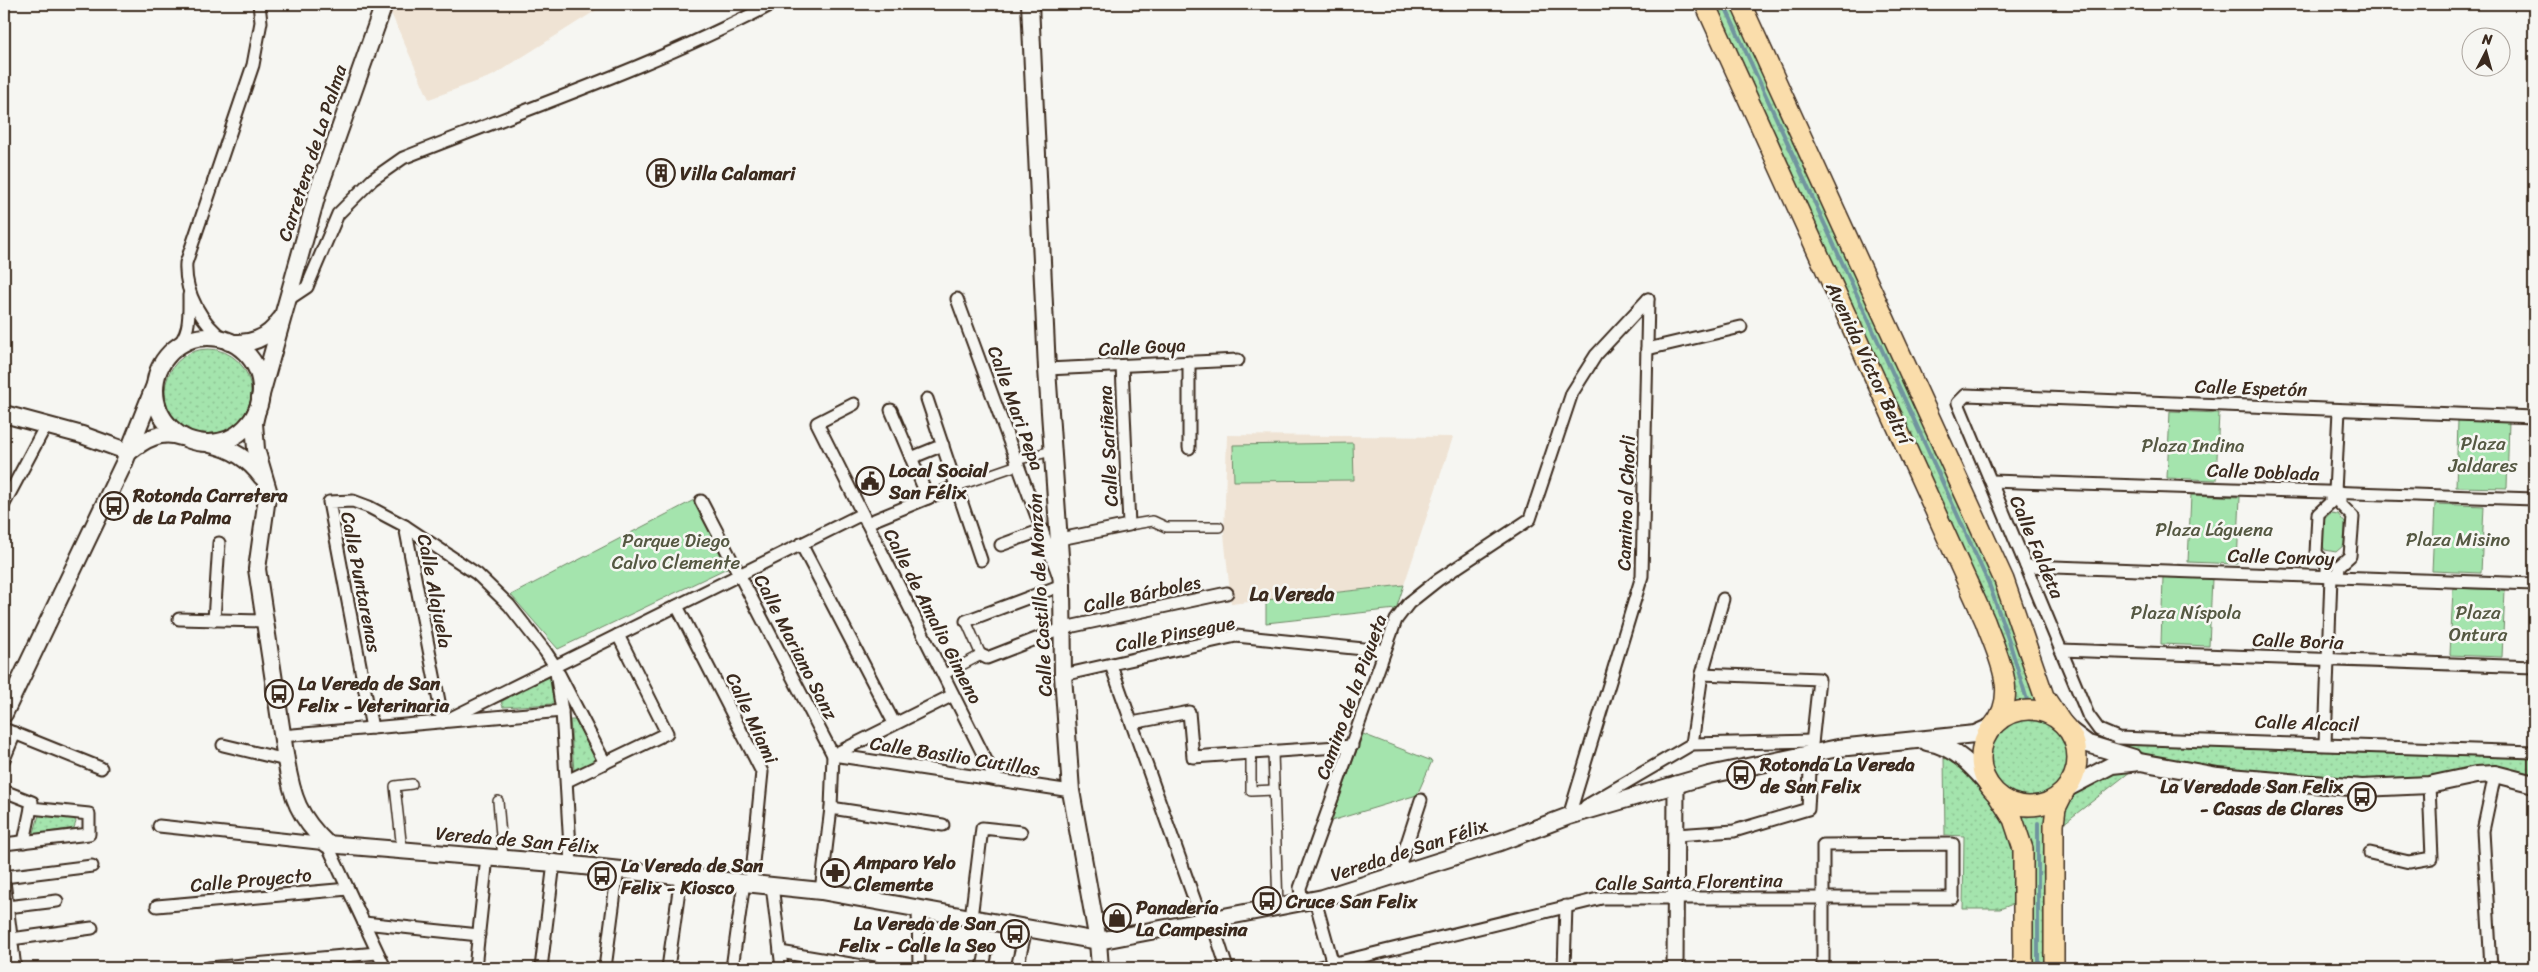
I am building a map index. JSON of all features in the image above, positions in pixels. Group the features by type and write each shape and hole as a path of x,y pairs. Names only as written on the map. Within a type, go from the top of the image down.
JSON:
{"main road":[{"name":"Carretera de La Palma","path":"258,404 283,309 331,150 384,4"},
{"name":"Calle Castillo de Monzón","path":"1030,4 1047,369 1060,539 1064,628 1063,675 1071,791 1098,941 1100,968"},
{"name":"Avenida Víctor Beltrí","path":"1705,4 1982,612 1995,648 2007,692 2003,712 1993,726"},
{"name":"Avenida Víctor Beltrí","path":"1741,4 2004,580 2042,690 2051,708 2064,725"},
{"name":"Carretera de La Palma","path":"226,341 244,344 253,341 273,328 283,309"},
{"path":"4,714 129,452 163,362 174,349 187,342 201,338 226,341 243,351 252,362 259,376 258,404 254,423 256,449 268,494 258,554 258,569 265,621 290,785 297,807 308,824 326,844"},
{"path":"154,385 155,400 160,415 170,428 182,437"},
{"path":"204,443 219,442 233,437 249,423 258,404"},
{"path":"4,414 46,425 129,452"},
{"path":"129,452 153,436 166,434 182,437 226,448 243,457 265,481"},
{"path":"2158,764 2133,762 2112,765 2066,789 2049,802 2029,806 2008,802 1992,789 1982,768 1981,753 1985,738 1993,726 2005,716 2027,710 2049,714 2080,739 2098,748 2158,764 2218,776 2362,788 2429,785 2476,775 2495,774 2534,783"},
{"path":"2054,968 2055,816 2058,803 2075,772 2077,757 2074,742 2064,725"},
{"name":"Vereda de San Félix","path":"326,844 495,857 821,890 1098,941 1309,901 1500,842 1569,816 1811,747 1976,734 1993,726"},
{"path":"1917,740 1933,743 1951,750 1971,765 1992,789 2013,819 2023,849 2023,968"}],"street":[{"path":"174,349 183,341 187,331 190,289 186,263 252,65 261,22 259,4"},
{"path":"283,309 307,287 338,214 372,179 403,158 626,70 734,24 772,4"},
{"path":"190,289 205,321 211,329 226,341"},
{"name":"Calle Mari Pepa","path":"957,299 1062,585"},
{"name":"Camino al Chorli","path":"1569,816 1642,576 1648,300"},
{"name":"Camino de la Piqueta","path":"1334,966 1309,901 1300,888 1352,746 1383,651 1396,620 1409,603 1438,580 1530,519 1572,393 1596,355 1648,300"},
{"path":"1647,349 1741,327"},
{"name":"Calle Goya","path":"1047,369 1238,360"},
{"path":"1189,362 1189,448"},
{"name":"Calle Sariñena","path":"1122,366 1129,525"},
{"name":"Calle Espetón","path":"1966,395 2534,417"},
{"name":"Calle Faldeta","path":"1966,395 1958,403 2088,716"},
{"path":"927,399 981,560"},
{"name":"Calle de Amalio Gimeno","path":"854,404 817,424 996,780"},
{"path":"892,410 928,498"},
{"path":"2325,744 2332,572 2316,553 2318,514 2335,496 2339,410"},
{"path":"4,504 46,425"},
{"path":"911,458 942,445"},
{"path":"443,722 801,544 865,518 928,498 1052,451"},
{"name":"Calle Doblada","path":"1991,481 2335,496 2534,499"},
{"path":"2332,572 2350,556 2352,517 2335,496"},
{"name":"Calle Mariano Sanz","path":"701,500 833,755"},
{"name":"Calle Puntarenas","path":"372,728 329,502 353,501 405,526"},
{"path":"1060,539 1153,521 1166,527 1219,527"},
{"path":"405,526 477,574 509,605 555,666 605,763"},
{"name":"Calle Alajuela","path":"405,526 443,722"},
{"path":"1001,545 1042,530"},
{"path":"214,620 219,543"},
{"path":"801,544 894,723"},
{"name":"Calle Convoy","path":"2026,566 2332,572 2534,584"},
{"path":"943,674 981,655 966,621 1062,585"},
{"name":"Calle Bárboles","path":"981,655 988,658 1064,628 1227,593"},
{"path":"1723,599 1702,674 1692,744 1811,747"},
{"name":"Calle Miami","path":"677,606 762,772 747,882 732,968"},
{"path":"179,619 265,621"},
{"path":"567,780 667,733 618,635"},
{"name":"Calle Pinsegue","path":"1063,675 1236,636 1383,651"},
{"name":"Calle Boria","path":"2061,650 2534,667"},
{"path":"1111,664 1206,920 1227,968"},
{"path":"555,666 562,711 571,865"},
{"path":"1676,835 1734,830 1808,809 1811,747 1819,678 1702,674"},
{"path":"821,890 831,808 833,755 953,695"},
{"path":"282,736 562,711"},
{"path":"1132,723 1189,712 1193,758 1352,746"},
{"name":"Calle Alcacil","path":"2088,716 2099,730 2118,738 2534,752"},
{"path":"4,729 101,768"},
{"path":"4,759 15,733"},
{"name":"Vereda de San Félix","path":"1569,816 1692,744"},
{"path":"223,745 286,760"},
{"path":"1273,752 1278,906"},
{"path":"1251,754 1251,792 1274,790"},
{"name":"Calle Basilio Cutillas","path":"833,755 1071,791"},
{"path":"2491,968 2483,830 2495,774"},
{"path":"402,850 395,786 412,784"},
{"path":"1676,784 1676,968"},
{"path":"2370,853 2409,862 2432,858 2429,785"},
{"path":"4,791 32,802 24,842"},
{"path":"1397,874 1421,800"},
{"path":"476,968 479,935 495,857 498,801"},
{"path":"4,844 88,834 89,814 31,808"},
{"path":"831,808 943,825"},
{"path":"158,826 326,844 385,968"},
{"path":"971,918 982,828 1021,832"},
{"name":"Calle Santa Florentina","path":"1315,968 1334,966 1602,898 1953,898 1953,844 1823,845 1823,897"},
{"path":"541,968 554,863"},
{"path":"4,877 92,866"},
{"path":"605,968 618,869"},
{"path":"668,968 681,876"},
{"path":"4,881 15,968"},
{"path":"772,885 782,968"},
{"name":"Calle Proyecto","path":"157,906 348,889"},
{"path":"1823,897 1823,968"},
{"path":"6,907 57,901"},
{"path":"1562,968 1566,906"},
{"path":"918,908 919,968"},
{"path":"364,923 479,935"},
{"path":"11,939 92,928"},
{"path":"1017,968 1026,929"},
{"path":"780,952 874,968"},
{"path":"983,968 986,952"},
{"path":"209,968 377,953"}],"shaded area":[{"path":"387,4 606,4 492,76 429,99"},
{"path":"1227,435 1453,437 1404,585 1231,604 1224,534"}],"green space":[{"path":"1705,4 1741,4 2075,742 2077,757 2073,778 2135,768 2063,824 2054,824 2054,968 2023,968 2023,900 2000,909 1963,909 1964,836 1945,835 1944,757 1951,750 1982,769 1982,746 2007,692"},
{"path":"200,349 216,349 225,352 239,361 248,375 251,392 248,409 239,423 225,432 216,435 200,435 184,428 172,416 165,400 165,384 172,368 184,356"},
{"name":"Plaza Indina","path":"2170,411 2219,413 2216,480 2167,478"},
{"name":"Plaza Jaldares","path":"2458,420 2509,421 2507,488 2456,487"},
{"path":"1353,443 1354,480 1234,481 1233,445"},
{"name":"Plaza Láguena","path":"2191,495 2240,497 2237,564 2188,562"},
{"name":"Parque Diego Calvo Clemente","path":"694,500 727,568 558,649 511,595"},
{"name":"Plaza Misino","path":"2435,504 2484,506 2481,573 2432,571"},
{"path":"2331,513 2338,514 2345,523 2344,545 2336,552 2325,550 2321,540 2322,524"},
{"name":"Plaza Níspola","path":"2163,577 2212,579 2209,646 2161,644"},
{"path":"1404,585 1396,609 1266,623 1266,600"},
{"name":"Plaza Ontura","path":"2453,588 2505,590 2502,657 2450,655"},
{"path":"547,675 554,679 555,701 552,704 503,707 501,702"},
{"path":"570,720 575,720 598,760 574,771"},
{"path":"1363,734 1432,761 1417,795 1331,821"},
{"path":"2118,738 2534,752 2534,781 2512,777 2362,788 2116,754"},
{"path":"39,815 74,818 76,822 74,828 36,834 34,833"}],"waterway":[{"path":"1724,4 1989,584 2027,700"},
{"path":"2038,823 2038,968"}],"place":[{"name":"Villa Calamari","path":"661,173"},
{"name":"Local Social San Félix","path":"870,481"},
{"name":"Rotonda Carretera de La Palma","path":"114,506"},
{"name":"La Vereda de San Felix - Veterinaria","path":"279,694"},
{"name":"Rotonda La Vereda de San Felix","path":"1741,775"},
{"name":"La Veredade San Felix - Casas de Clares","path":"2362,797"},
{"name":"Amparo Yelo Clemente","path":"835,873"},
{"name":"La Vereda de San Felix - Kiosco","path":"602,876"},
{"name":"Cruce San Felix","path":"1267,901"},
{"name":"Panadería La Campesina","path":"1117,918"},
{"name":"La Vereda de San Felix - Calle la Seo","path":"1015,934"}],"district":[{"name":"La Vereda","path":"1292,594"}]}
